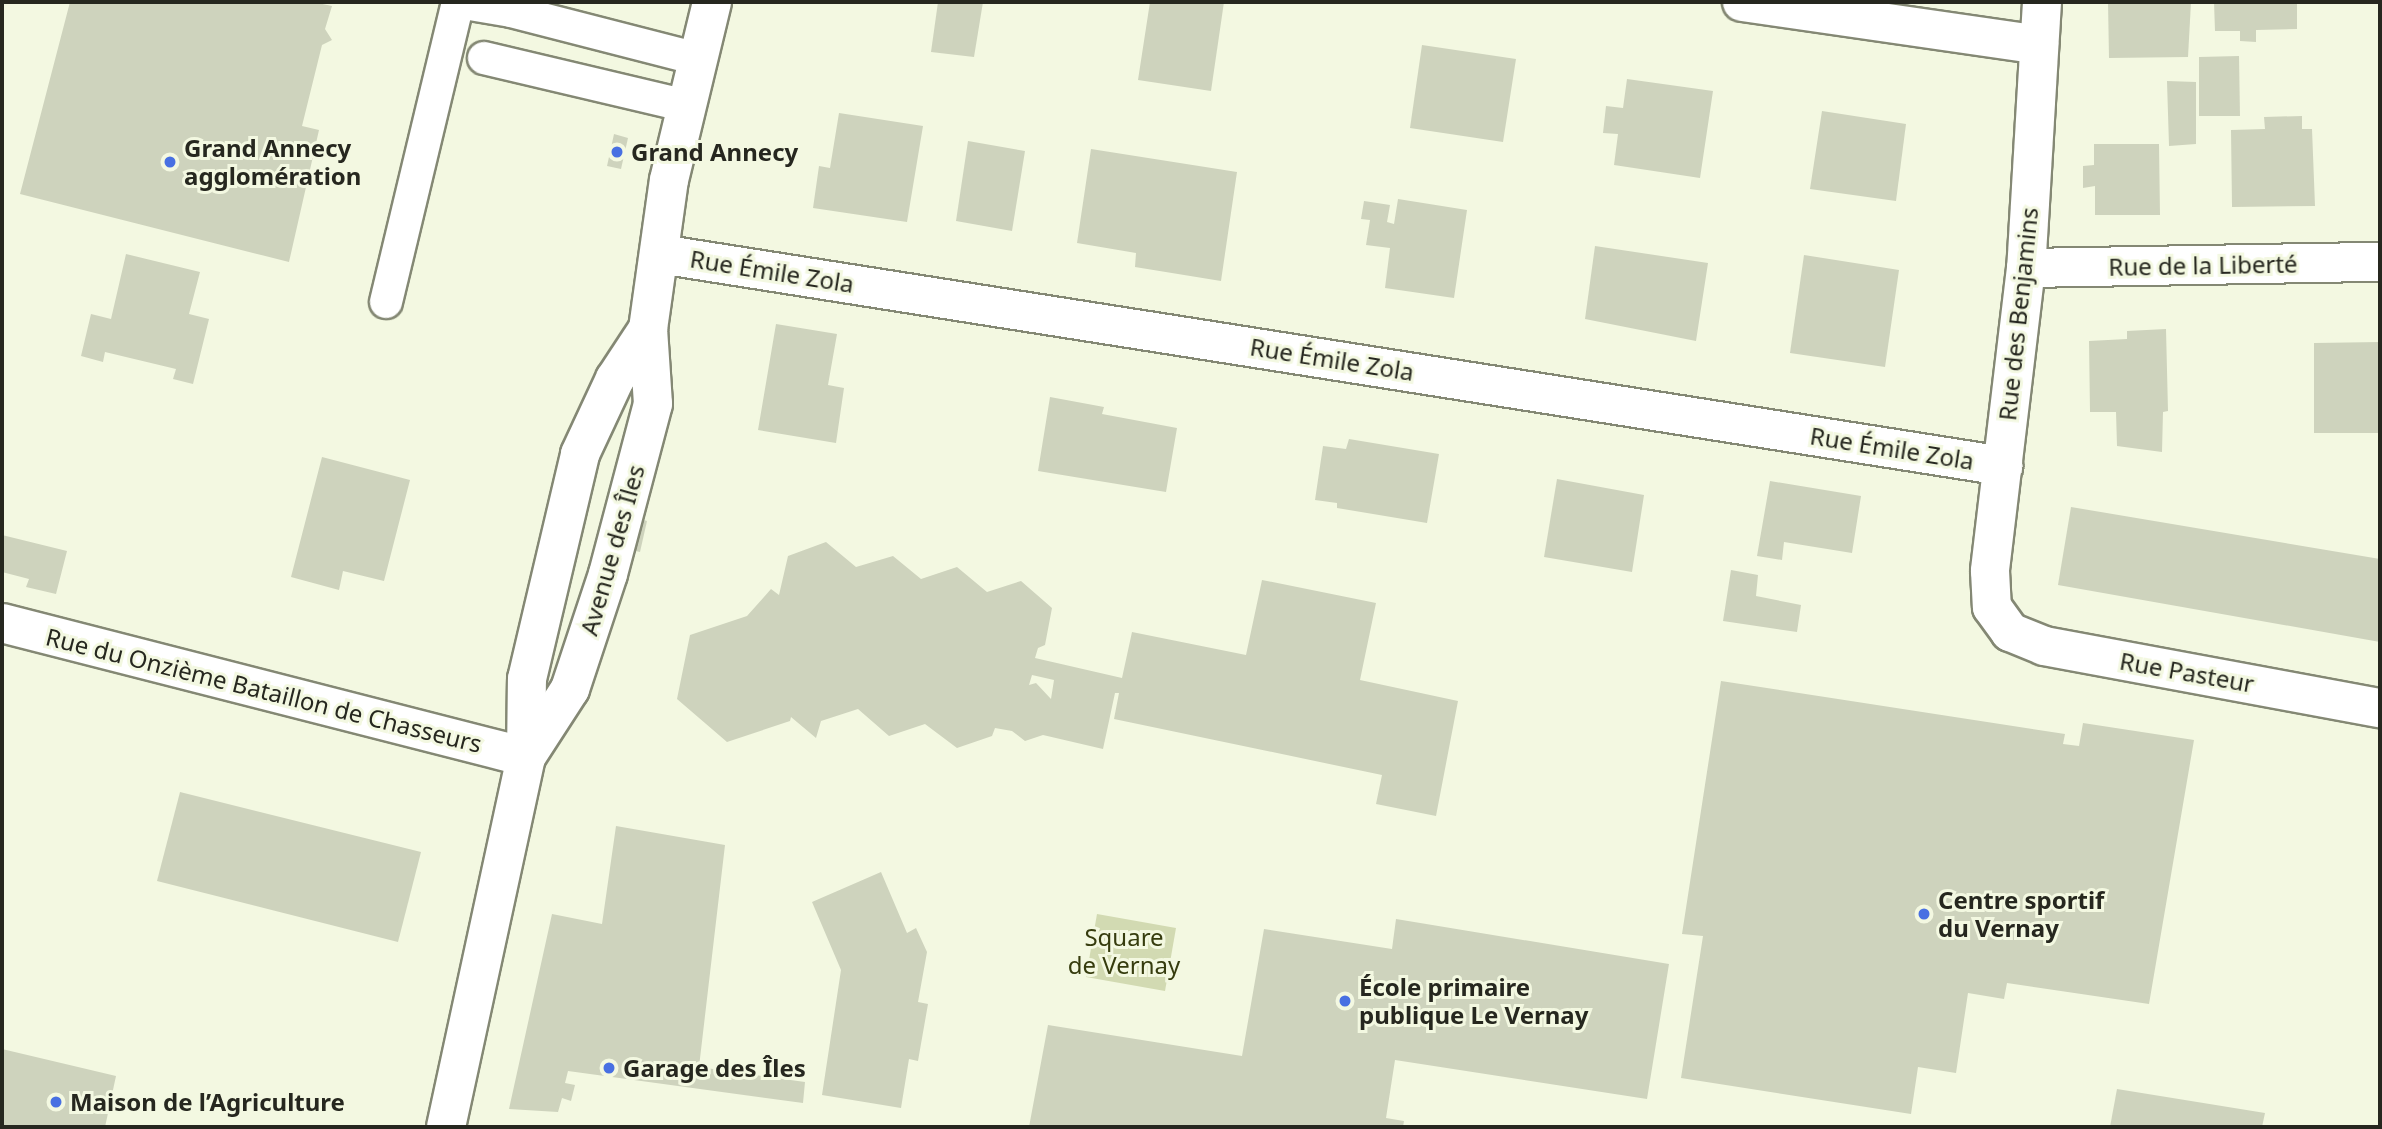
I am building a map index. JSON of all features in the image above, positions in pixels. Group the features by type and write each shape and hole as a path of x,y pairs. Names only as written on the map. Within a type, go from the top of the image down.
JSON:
{"street":[{"name":"Avenue des Îles","path":"526,757 570,689 608,574 653,404 648,329 669,180 712,2"},
{"path":"1742,2 2039,45"},
{"name":"Rue des Benjamins","path":"2000,622 1989,592 2026,268 2042,2"},
{"name":"Rue Émile Zola","path":"660,254 2003,466"},
{"name":"Rue de la Liberté","path":"2026,268 2380,262"},
{"name":"Avenue des Îles","path":"446,1127 526,757 527,679 580,454 615,379 648,329"},
{"name":"Rue Pasteur","path":"2000,622 2025,640 2044,646 2380,708"},
{"name":"Rue du Onzième Bataillon de Chasseurs","path":"2,623 526,757"}],"lane":[{"path":"386,302 457,2 512,11 698,59"},
{"path":"484,58 687,106"}],"green space":[{"name":"Square de Vernay","path":"1097,914 1176,928 1165,991 1086,977"}],"building":[{"name":"Grand Annecy agglomération","path":"70,2 313,2 332,6 325,29 332,40 322,45 302,126 319,130 289,262 20,194"},
{"path":"938,2 983,2 974,57 931,52"},
{"path":"1150,2 1224,2 1211,91 1138,80"},
{"path":"2108,2 2191,2 2188,57 2109,58"},
{"path":"2214,2 2297,2 2297,29 2256,30 2256,42 2240,41 2240,31 2215,31"},
{"path":"1422,45 1516,59 1503,142 1410,128"},
{"path":"2239,56 2240,116 2199,116 2199,57"},
{"path":"1627,79 1713,91 1700,178 1614,165 1618,134 1603,133 1606,106 1623,108"},
{"path":"2167,81 2196,82 2196,144 2169,146"},
{"path":"1822,111 1906,124 1896,201 1810,189"},
{"path":"839,113 923,126 907,222 813,208 819,166 830,168"},
{"path":"2302,116 2302,129 2312,129 2315,206 2232,207 2231,130 2265,129 2264,117"},
{"name":"Grand Annecy","path":"614,134 628,138 621,169 607,166"},
{"path":"968,141 1025,151 1012,231 956,221"},
{"path":"2094,144 2159,144 2160,215 2095,215 2095,186 2083,188 2083,166 2094,165"},
{"path":"1091,149 1237,172 1221,281 1135,267 1136,253 1077,243"},
{"path":"1398,199 1467,210 1454,298 1385,288 1390,248 1366,245 1370,220 1361,219 1364,201 1390,205 1387,222 1394,224"},
{"path":"1595,246 1708,263 1696,341 1585,319"},
{"path":"126,254 200,272 189,314 209,319 193,384 173,379 176,369 105,352 103,362 81,356 91,314 111,319"},
{"path":"1804,255 1899,270 1885,367 1790,353"},
{"path":"776,324 837,334 828,385 844,388 836,443 758,430"},
{"path":"2166,329 2168,411 2163,412 2162,452 2117,446 2116,412 2090,412 2089,341 2127,339 2127,331"},
{"path":"2380,342 2380,433 2314,433 2314,343"},
{"path":"1050,397 1104,407 1102,414 1177,428 1166,492 1038,471"},
{"path":"1349,439 1439,454 1427,523 1337,508 1337,503 1315,500 1323,446 1346,449"},
{"path":"322,457 410,480 384,581 343,571 339,590 291,577"},
{"path":"1557,479 1644,495 1632,572 1544,557"},
{"path":"1770,481 1861,496 1852,553 1784,542 1782,560 1757,556"},
{"path":"2071,507 2380,559 2380,642 2058,585"},
{"path":"634,517 647,521 640,552 626,549"},
{"path":"2,535 67,551 56,594 26,587 29,579 2,572"},
{"path":"826,542 856,567 893,556 921,579 957,567 987,592 1021,581 1052,608 1045,645 1038,648 1035,658 1122,678 1132,632 1246,655 1262,580 1376,603 1360,680 1458,701 1436,816 1376,804 1382,775 1114,719 1119,693 1115,693 1103,749 1043,735 1025,741 1012,731 995,728 992,736 957,748 925,724 889,736 858,709 821,721 816,738 791,717 790,721 727,742 677,699 690,635 747,616 771,589 779,595 788,556","holes":["1032,675 1054,680 1051,699 1036,683 1029,685"]},
{"path":"1731,570 1758,575 1756,596 1801,605 1797,632 1723,621"},
{"name":"Centre sportif du Vernay","path":"1721,681 2065,734 2063,744 2079,746 2083,723 2194,740 2149,1004 2007,983 2004,999 1968,993 1956,1073 1918,1067 1911,1114 1681,1078 1703,936 1682,934"},
{"path":"180,792 421,852 398,942 157,881"},
{"path":"616,826 725,845 699,1067 805,1082 803,1103 568,1071 565,1083 575,1085 571,1101 562,1098 558,1112 509,1109 552,914 602,924"},
{"path":"881,872 907,933 916,928 927,952 918,1002 928,1004 918,1061 909,1059 901,1108 822,1095 841,970 812,902"},
{"path":"1396,919 1669,964 1647,1099 1395,1060 1386,1118 1404,1121 1403,1127 1029,1127 1048,1025 1242,1056 1264,929 1392,949"},
{"name":"Maison de l’Agriculture","path":"2,1049 116,1076 105,1127 2,1127"},
{"path":"2117,1089 2265,1113 2262,1127 2110,1127"}],"place":[{"name":"Grand Annecy","path":"617,152"},
{"name":"Grand Annecy agglomération","path":"170,162"},
{"name":"Centre sportif du Vernay","path":"1924,914"},
{"name":"École primaire publique Le Vernay","path":"1345,1001"},
{"name":"Garage des Îles","path":"609,1068"},
{"name":"Maison de l’Agriculture","path":"56,1102"}]}
